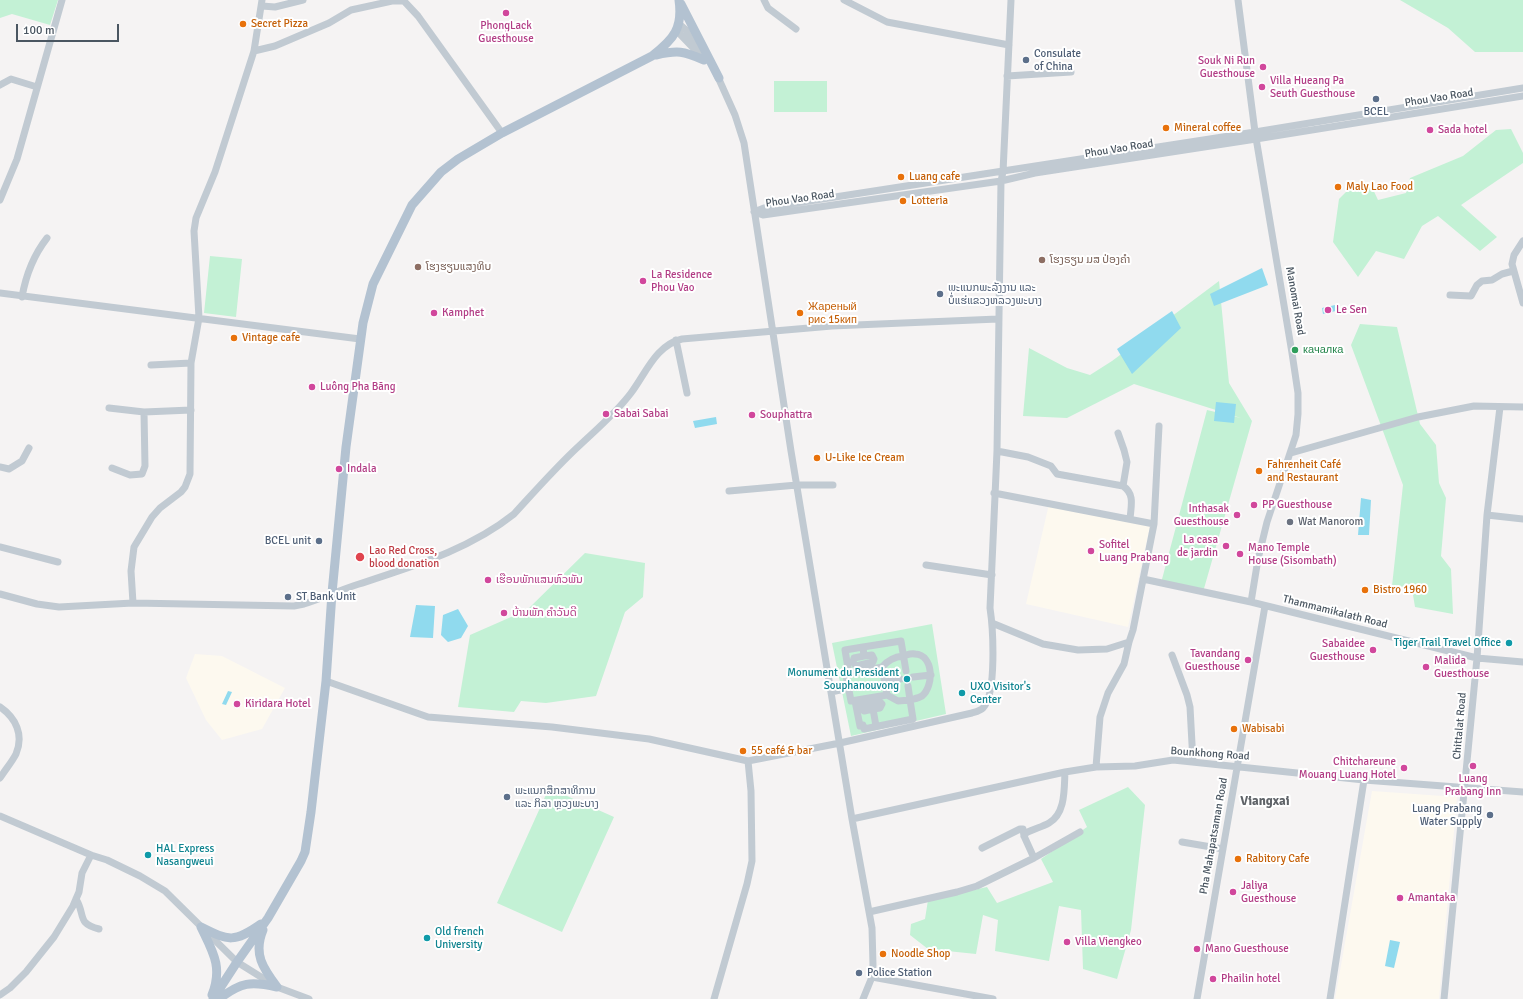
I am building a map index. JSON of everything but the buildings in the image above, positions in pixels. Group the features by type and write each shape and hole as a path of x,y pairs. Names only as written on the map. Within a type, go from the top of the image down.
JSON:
{"main road":[{"path":"212,999 268,918 301,861 304,852 311,812 326,681 332,593 346,447 360,339 367,304 373,284 412,205 441,172 458,159 502,133 652,56 665,46 678,27 681,12 679,0"},
{"path":"679,0 719,78"},
{"path":"652,56 674,51 686,52 704,60"},
{"path":"201,927 222,937 237,938 249,932 268,918"},
{"path":"268,918 259,939 259,957 265,972 277,987"},
{"path":"201,927 214,952 218,972 212,999"},
{"path":"219,999 242,985 259,983 277,987"}],"street":[{"path":"0,200 17,159 62,0"},
{"path":"133,603 131,571 134,547 152,516 166,502 181,492 189,480 190,474 191,363 199,318 194,231 196,218 215,172 254,50 262,3 275,7 303,0"},
{"path":"764,0 768,8 796,29"},
{"path":"844,0 887,22 1009,45"},
{"path":"326,681 428,717 552,727 649,739 748,761 840,743 972,713 983,708 990,695 993,660 990,608 997,451 1001,181 1003,172 1011,0"},
{"name":"Manomai Road","path":"1238,0 1256,136 1298,394 1296,435 1267,522 1258,559 1251,602"},
{"path":"254,50 275,46 329,23 351,10 392,1 404,2 418,16 502,133"},
{"path":"678,27 719,78"},
{"path":"678,27 694,40 719,78 736,115 744,143 797,485 852,819 869,912 873,941 873,965 872,977 863,999"},
{"path":"1007,76 1071,72"},
{"path":"0,85 11,79 37,87"},
{"name":"Phou Vao Road","path":"754,212 763,215 1001,181 1035,173 1256,136 1523,88"},
{"name":"Phou Vao Road","path":"754,212 764,208 1523,96"},
{"path":"22,297 29,266 40,246 47,238"},
{"path":"1523,241 1514,255 1512,264 1523,303"},
{"path":"1450,295 1471,296 1478,285 1482,282 1492,280 1502,274 1513,271"},
{"path":"0,293 360,339"},
{"path":"0,594 37,604 59,607 133,603 294,606 317,600 332,593 436,557 471,542 506,520 514,514 579,445 613,415 632,392 648,367 661,351 669,343 676,340 832,326 998,319"},
{"path":"676,340 687,392"},
{"path":"151,365 191,363"},
{"path":"1291,453 1418,417 1474,406 1523,407"},
{"name":"Chittalat Road","path":"1444,999 1477,658 1487,515 1500,407"},
{"path":"109,408 144,412 191,410"},
{"path":"112,468 130,475 142,474 145,466 144,412"},
{"path":"1096,767 1100,717 1108,693 1124,664 1144,580 1154,524 1159,426"},
{"path":"1118,433 1127,462 1123,486"},
{"path":"0,467 9,469 22,461 29,448"},
{"path":"997,451 1028,457 1051,466 1057,474 1123,486 1129,490 1130,494 1130,519"},
{"path":"729,491 797,485 833,485"},
{"path":"994,493 1154,524"},
{"path":"1487,515 1523,519"},
{"path":"0,547 58,562"},
{"path":"926,565 992,575"},
{"name":"Thammamikalath Road","path":"1144,580 1251,602 1477,658 1523,662"},
{"name":"Pha Mahapatsaman Road","path":"1197,999 1265,606"},
{"path":"992,623 1043,644 1078,650 1107,649 1129,642"},
{"path":"906,671 901,641 845,650 849,674 846,675 852,701 855,701 860,726 863,725 864,729 913,719 908,686"},
{"path":"863,647 864,656"},
{"path":"849,674 882,667 894,657 904,655 916,654 925,659 929,666 931,675 929,686 921,696 910,700 898,701 887,695 855,701"},
{"path":"1172,655 1190,707 1192,721 1193,762"},
{"path":"882,667 887,695"},
{"path":"913,677 931,675"},
{"path":"885,682 900,679"},
{"path":"831,692 849,688"},
{"path":"0,707 8,713 18,727 18,746 16,754 0,778"},
{"path":"873,710 876,726"},
{"name":"Bounkhong Road","path":"852,819 1065,772 1096,767 1135,766 1173,760 1364,780 1523,792"},
{"path":"714,999 752,862 751,791 748,761"},
{"path":"1024,836 1026,833 1049,823 1057,815 1062,803 1065,772"},
{"path":"1330,999 1364,780"},
{"path":"0,816 91,855 107,860 140,876 165,892 237,962 277,987 309,999"},
{"path":"982,848 1020,829 1023,829 1024,836 1034,858"},
{"path":"869,912 977,886 1034,858 1080,832"},
{"path":"1182,842 1222,849"},
{"path":"0,995 10,988 26,972 54,937 76,899 79,892 82,873 91,855"},
{"path":"76,899 80,904 84,920 88,926 99,929"},
{"path":"872,977 993,999"}],"shaded area":[{"name":"Sofitel Luang Prabang","path":"1049,504 1150,526 1128,627 1026,604"},
{"name":"Kiridara Hotel","path":"195,654 222,656 285,688 262,729 222,740 206,720 186,678"},
{"name":"Amantaka","path":"1372,791 1457,797 1439,999 1335,999"}],"green space":[{"path":"0,0 58,0 50,25 12,14 0,18"},
{"path":"1400,0 1523,0 1523,52 1475,52 1448,28"},
{"path":"774,81 827,81 827,112 774,112"},
{"path":"1511,129 1523,153 1523,163 1461,205 1497,237 1480,251 1438,216 1422,226 1404,259 1376,251 1358,277 1333,242 1339,199 1356,182 1370,183 1378,200 1406,193 1410,178 1463,156 1496,130"},
{"path":"210,256 242,259 236,317 204,313"},
{"path":"1219,281 1229,383 1252,421 1203,592 1161,583 1207,410 1241,418 1134,384 1067,418 1023,416 1029,348 1067,368 1090,375 1112,361"},
{"path":"1360,324 1397,327 1420,424 1436,445 1439,483 1446,498 1441,556 1451,569 1453,614 1415,607 1412,589 1392,586 1403,485 1351,345"},
{"path":"585,553 645,563 643,597 625,612 596,696 546,703 521,701 514,712 458,707 470,635 527,610"},
{"path":"932,624 946,714 851,736 832,643"},
{"path":"1128,787 1145,805 1131,930 1117,979 1083,969 1081,910 1059,906 1049,961 995,951 998,920 983,915 976,954 928,949 910,935 911,924 925,919 928,900 987,887 997,903 1053,882 1041,859 1087,827 1079,810"},
{"path":"549,788 614,817 562,932 497,903"}],"water":[{"path":"1262,268 1268,285 1214,306 1210,294"},
{"path":"1335,305 1336,311 1323,314 1322,308"},
{"path":"1172,311 1181,328 1132,374 1117,349"},
{"path":"1216,402 1236,404 1234,423 1214,421"},
{"path":"716,417 717,424 695,428 693,421"},
{"path":"1361,498 1371,500 1369,535 1358,535"},
{"path":"416,605 435,606 433,638 410,637"},
{"path":"458,609 468,626 461,638 448,642 441,635 443,615"},
{"path":"228,691 232,692 226,705 222,704"},
{"path":"1390,940 1400,942 1394,968 1385,966"}],"place":[{"name":"PhongLack Guesthouse","path":"506,13"},
{"name":"Secret Pizza","path":"243,24"},
{"name":"Consulate of China","path":"1026,60"},
{"name":"Souk Ni Run Guesthouse","path":"1263,67"},
{"name":"Villa Hueang Pa Seuth Guesthouse","path":"1262,87"},
{"name":"BCEL","path":"1376,99"},
{"name":"Mineral coffee","path":"1166,128"},
{"name":"Sada hotel","path":"1430,130"},
{"name":"Luang cafe","path":"901,177"},
{"name":"Maly Lao Food","path":"1338,187"},
{"name":"Lotteria","path":"903,201"},
{"name":"ໂຮງຣຽນ ມສ ປ່ອງຄຳ","path":"1042,260"},
{"name":"ໂຮງຮຽນແສງທິບ","path":"418,267"},
{"name":"La Residence Phou Vao","path":"643,281"},
{"name":"ພະແນກພະລັງງານ ແລະ ບໍ່ແຮ່ແຂວງຫລວງພະບາງ","path":"940,294"},
{"name":"Le Sen","path":"1328,310"},
{"name":"Kamphet","path":"434,313"},
{"name":"Жареный рис 15кип","path":"800,313"},
{"name":"Vintage cafe","path":"234,338"},
{"name":"качалка","path":"1295,350"},
{"name":"Luông Pha Băng","path":"312,387"},
{"name":"Sabai Sabai","path":"606,414"},
{"name":"Souphattra","path":"752,415"},
{"name":"U-Like Ice Cream","path":"817,458"},
{"name":"Indala","path":"339,469"},
{"name":"Fahrenheit Café and Restaurant","path":"1259,471"},
{"name":"PP Guesthouse","path":"1254,505"},
{"name":"Inthasak Guesthouse","path":"1237,515"},
{"name":"Wat Manorom","path":"1290,522"},
{"name":"BCEL unit","path":"319,541"},
{"name":"La casa de jardin","path":"1226,546"},
{"name":"Sofitel Luang Prabang","path":"1091,551"},
{"name":"Mano Temple House (Sisombath)","path":"1240,554"},
{"name":"Lao Red Cross, blood donation","path":"360,557"},
{"name":"ເຮືອນພັກແສນຫົວພັນ","path":"488,580"},
{"name":"Bistro 1960","path":"1365,590"},
{"name":"ST Bank Unit","path":"288,597"},
{"name":"ບ້ານພັກ ຄໍາວັນດີ","path":"504,613"},
{"name":"Tiger Trail Travel Office","path":"1509,643"},
{"name":"Sabaidee Guesthouse","path":"1373,650"},
{"name":"Tavandang Guesthouse","path":"1248,660"},
{"name":"Malida Guesthouse","path":"1426,667"},
{"name":"Monument du President Souphanouvong","path":"907,679"},
{"name":"UXO Visitor's Center","path":"962,693"},
{"name":"Kiridara Hotel","path":"237,704"},
{"name":"Wabisabi","path":"1234,729"},
{"name":"55 café & bar","path":"743,751"},
{"name":"Luang Prabang Inn","path":"1473,766"},
{"name":"Chitchareune Mouang Luang Hotel","path":"1404,768"},
{"name":"ພະແນກສຶກສາທິການ ແລະ ກິລາ ຫຼວງພະບາງ","path":"507,797"},
{"name":"Luang Prabang Water Supply","path":"1490,815"},
{"name":"HAL Express Nasangweui","path":"148,855"},
{"name":"Rabitory Cafe","path":"1238,859"},
{"name":"Jaliya Guesthouse","path":"1233,892"},
{"name":"Amantaka","path":"1400,898"},
{"name":"Old french University","path":"427,938"},
{"name":"Villa Viengkeo","path":"1067,942"},
{"name":"Mano Guesthouse","path":"1197,949"},
{"name":"Noodle Shop","path":"883,954"},
{"name":"Police Station","path":"859,973"},
{"name":"Phailin hotel","path":"1213,979"}],"district":[{"name":"Viangxai","path":"1265,802"}]}
